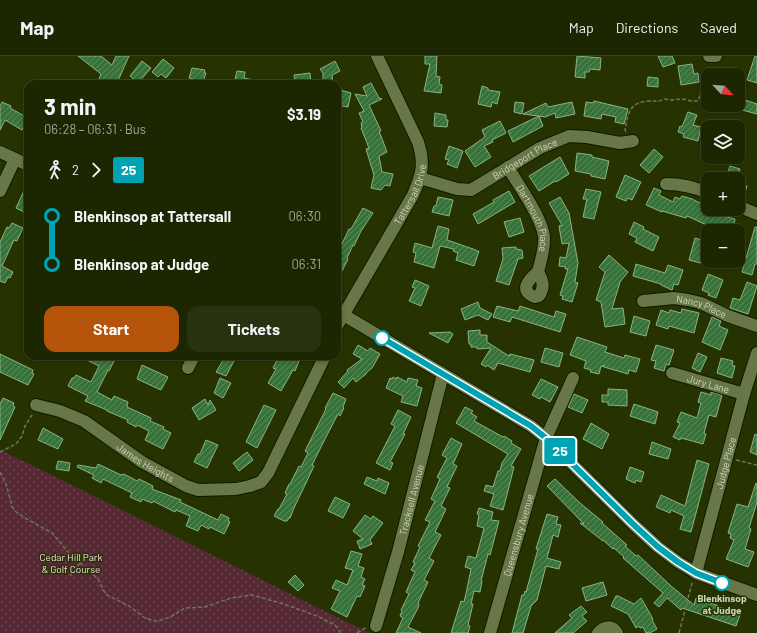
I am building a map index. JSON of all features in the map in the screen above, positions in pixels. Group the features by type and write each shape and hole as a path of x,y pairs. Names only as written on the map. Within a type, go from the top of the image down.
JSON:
{"street":[{"name":"Tattersall Drive","path":"341,311 413,195 423,166 422,155 418,142 377,56"},
{"name":"Bridgeport Place","path":"420,178 457,189 471,190 540,148 569,136 587,136 620,143 633,141"},
{"path":"0,152 24,163"},
{"path":"0,191 15,159"},
{"name":"Dartmouth Place","path":"508,167 539,219 544,235 543,251 538,272"},
{"path":"666,184 682,184 701,190"},
{"path":"745,209 757,214"},
{"name":"Nancy Place","path":"643,301 674,298 688,300 757,326"},
{"path":"341,314 531,426 546,438 633,524 658,547 678,562 696,573 757,595"},
{"name":"Judge Place","path":"696,573 744,394 757,353"},
{"path":"188,368 192,360"},
{"name":"James Heights","path":"36,405 60,410 84,421 142,462 186,486 198,490 236,489 261,482 268,473 323,360"},
{"name":"Jury Lane","path":"672,373 744,394"},
{"name":"Tracksell Avenue","path":"376,626 398,552 444,374"},
{"name":"Queensbury Avenue","path":"490,633 546,438 573,378"},
{"path":"598,633 606,627 611,628 617,633"}],"path":[{"path":"625,130 632,106 647,102 658,102 664,99 698,101 708,73 711,56"},
{"path":"0,452 16,444 22,436 24,426 34,413 36,405"},
{"path":"727,458 757,464"},
{"path":"0,472 6,484 12,506 15,510 25,518 52,532 61,546 98,579 104,591 111,598 129,606 145,618 155,621 162,620 185,608 205,606 221,600 252,595 284,604 317,616 334,625 341,633"},
{"path":"70,576 80,563"},
{"path":"679,633 696,573"}],"green space":[{"name":"Cedar Hill Park & Golf Course","path":"0,450 23,461 369,633 0,633"}],"building":[{"path":"78,56 101,56 112,65 116,56 129,56 118,80 100,80 99,79 101,74"},
{"path":"425,56 437,56 436,76 440,77 439,84 442,85 441,93 424,91 430,64 425,64"},
{"path":"577,56 601,58 600,70 590,69 589,72 585,72 585,78 575,77"},
{"path":"658,56 672,56 675,63 663,67"},
{"path":"755,56 757,56 757,83 747,80"},
{"path":"163,59 174,68 166,78 161,74 158,77 152,72"},
{"path":"142,61 151,68 141,80 135,80 130,76"},
{"path":"335,61 340,71 332,75 333,80 323,80 323,73 320,69"},
{"path":"692,64 694,74 698,73 699,82 681,85 678,66"},
{"path":"192,68 205,70 204,73 206,73 204,80 189,78"},
{"path":"237,71 245,72 244,78 254,80 235,80"},
{"path":"310,73 311,80 295,80 294,75"},
{"path":"648,77 658,78 658,87 647,86"},
{"path":"371,83 379,98 382,99 369,105 381,131 379,131 387,152 379,156 382,172 393,174 390,186 385,185 381,190 371,188 374,175 366,149 369,148 361,128 361,123 363,122 359,113 364,111 355,94 367,96 363,87"},
{"path":"482,86 488,88 488,90 500,92 497,104 492,102 491,107 478,104"},
{"path":"341,90 351,93 348,107 341,106"},
{"path":"745,100 757,104 757,114 745,111"},
{"path":"594,101 628,109 624,124 615,122 616,117 602,114 601,119 584,116 586,102 593,103"},
{"path":"2,102 11,106 10,108 24,116 24,126 22,130 5,120 0,130 0,106"},
{"path":"515,102 524,103 522,114 514,112"},
{"path":"572,102 575,114 556,118 555,113 545,117 523,114 546,103 548,107"},
{"path":"688,112 697,115 693,125 701,127 698,141 683,137 684,134 678,132 680,126 682,127"},
{"path":"435,113 446,115 446,120 448,120 447,127 434,126"},
{"path":"539,116 543,126 513,142 508,131"},
{"path":"500,121 506,133 484,146 491,157 475,167 465,151 485,137 482,130"},
{"path":"449,146 463,151 457,168 447,164 449,160 445,159"},
{"path":"654,149 663,157 649,173 640,165"},
{"path":"577,153 592,155 592,157 609,161 605,179 591,176 591,174 575,171"},
{"path":"560,157 569,174 539,191 529,176"},
{"path":"730,166 740,169 739,172 728,172"},
{"path":"625,175 641,182 632,200 628,198 626,201 616,197"},
{"path":"654,188 661,191 659,195 673,202 675,197 680,199 682,196 701,204 701,216 723,216 735,219 734,224 705,224 687,216 686,218 662,212 646,205"},
{"path":"586,189 601,192 594,219 583,217 587,199 583,199"},
{"path":"24,191 24,212 16,208"},
{"path":"509,191 515,202 478,224 473,214"},
{"path":"438,197 453,200 449,216 432,212 434,206 436,206"},
{"path":"560,197 569,213 578,263 575,282 578,283 572,302 562,299 563,296 560,295 568,269 565,269 566,267 559,266 560,257 566,258 569,243 562,244 559,226 562,225 549,203"},
{"path":"363,208 373,213 361,231 354,246 353,245 342,271 341,246 349,229 351,229"},
{"path":"520,218 524,232 509,237 504,222"},
{"path":"634,222 644,227 643,229 659,237 653,251 635,242 637,238 629,234"},
{"path":"12,223 23,228 17,241 14,240 2,266 13,272 5,283 0,281 0,242 7,227 9,228"},
{"path":"438,226 449,229 447,240 479,251 474,266 456,260 458,253 453,251 454,249 440,246 434,268 414,262 416,253 413,252 415,243 432,248"},
{"path":"755,227 757,227 757,264 755,264 752,275 742,272 743,268 745,268 745,262"},
{"path":"695,238 701,240 701,263 689,260"},
{"path":"516,247 516,249 522,250 523,258 518,259 509,285 496,281 503,259 502,248"},
{"path":"609,255 628,272 620,282 612,309 623,308 625,324 605,327 601,302 596,300 605,272 599,267"},
{"path":"636,264 665,273 668,265 683,270 678,285 674,284 672,290 661,284 633,276"},
{"path":"708,274 723,280 716,298 708,295 709,293 702,290"},
{"path":"415,280 429,286 421,306 409,301 415,288 412,287"},
{"path":"747,282 757,286 748,314 730,308 733,298 740,300"},
{"path":"478,302 480,308 492,314 488,320 478,315 465,320 461,309"},
{"path":"497,306 518,311 520,306 554,317 556,311 566,314 560,332 512,317 510,322 493,317"},
{"path":"682,309 699,313 694,333 669,326 668,329 656,325 661,310 669,313 670,310 681,313"},
{"path":"634,316 650,321 646,336 630,332"},
{"path":"712,317 721,321 719,326 728,330 720,350 702,342"},
{"path":"480,330 480,335 487,335 487,342 509,356 510,354 534,360 530,372 498,363 494,370 487,365 486,367 481,364 491,348 477,349 477,347 471,347 471,344 469,344 468,331"},
{"path":"450,332 453,334 448,343 429,333"},
{"path":"577,337 607,347 605,352 624,358 625,355 640,359 636,372 629,370 628,374 604,367 604,365 603,367 601,366 599,374 590,372 591,370 584,368 586,361 570,355"},
{"path":"358,345 368,351 370,348 380,354 372,368 366,374 356,382 353,378 344,388 338,382 348,371 347,370 362,359 353,354"},
{"path":"656,345 674,350 669,365 666,364 664,371 654,368 656,361 651,360"},
{"path":"545,348 563,353 559,367 541,362"},
{"path":"698,353 707,357 700,372 692,368"},
{"path":"0,354 33,370 32,373 34,374 28,385 0,372"},
{"path":"721,358 733,361 732,365 735,366 732,378 717,373"},
{"path":"87,360 114,361 97,392 112,400 114,396 128,402 127,407 151,418 150,421 164,427 163,429 171,433 163,449 145,440 149,431 137,425 136,427 127,422 128,420 85,401 88,396 68,386 72,378 76,375 91,382 99,366"},
{"path":"223,360 234,361 226,376 216,372"},
{"path":"277,360 299,360 295,371 293,370 281,391 268,383 276,369 273,368"},
{"path":"142,365 168,377 161,390 137,379"},
{"path":"393,377 396,379 397,377 407,382 408,378 418,380 416,386 422,388 417,406 401,402 403,396 386,388 390,378 392,379"},
{"path":"220,378 231,383 223,398 214,393"},
{"path":"541,379 558,387 550,402 541,397 540,399 532,395"},
{"path":"608,389 627,390 627,406 608,405 608,402 602,402 602,395 608,395"},
{"path":"701,392 711,395 711,392 722,395 716,417 709,415 704,433 706,434 703,444 681,438 680,440 673,437 680,423 677,422 681,412 697,418 701,403 698,402"},
{"path":"333,393 346,399 344,408 340,416 338,414 312,465 314,466 290,518 287,521 284,521 274,516 287,494 285,493 289,484 299,466 301,467 308,453 305,451"},
{"path":"574,394 588,400 582,413 568,407"},
{"path":"3,398 14,403 13,406 15,407 0,440 0,404"},
{"path":"205,399 208,405 210,400 216,410 199,420 192,408"},
{"path":"634,404 658,412 655,424 630,416"},
{"path":"264,405 276,410 257,448 246,442"},
{"path":"465,407 473,411 471,413 477,417 474,421 503,437 504,436 512,441 511,443 521,449 511,466 514,467 503,510 490,506 494,494 484,491 486,485 493,487 498,471 500,471 502,463 508,454 456,423"},
{"path":"398,410 411,417 403,434 405,434 390,462 393,463 390,470 376,463 395,426 391,424"},
{"path":"591,423 609,434 602,449 583,439"},
{"path":"43,428 63,439 58,449 38,440"},
{"path":"755,434 757,435 757,455 750,452"},
{"path":"451,438 462,444 453,464 457,466 447,487 450,488 441,506 446,509 435,532 441,535 429,558 434,561 424,580 428,582 418,603 418,608 408,627 421,633 396,633 403,618 400,616 401,610 409,594 406,592 415,572 411,570 415,563 413,562 420,547 418,546 430,522 425,520 435,501 431,499 440,479 437,477 447,458 442,455"},
{"path":"206,440 218,445 207,468 194,462 198,454 200,454"},
{"path":"652,442 671,449 668,459 649,454"},
{"path":"247,452 253,460 239,471 233,463"},
{"path":"697,460 709,464 691,532 680,529 684,516 671,510 670,513 656,507 661,495 685,506"},
{"path":"58,461 70,463 69,471 56,469"},
{"path":"98,464 121,475 124,474 137,481 139,479 153,486 152,489 181,500 180,502 218,520 221,514 229,518 228,521 230,522 224,534 210,527 209,529 201,525 198,531 186,526 190,516 176,510 175,512 153,501 152,503 142,499 141,502 130,497 132,493 103,479 101,483 92,478 94,475 77,467 78,465 96,468"},
{"path":"630,467 644,472 641,482 636,480 635,483 626,479"},
{"path":"367,477 377,481 378,478 389,483 385,494 364,484"},
{"path":"555,479 603,522 602,523 627,545 625,546 636,556 638,555 694,605 696,598 740,615 736,626 682,608 681,610 667,598 659,607 654,603 663,593 623,558 624,557 614,548 613,549 580,523 584,524 547,486"},
{"path":"756,483 757,502 749,528 751,529 745,549 754,552 748,567 726,559 734,540 730,538 731,534 728,533 737,504 748,507"},
{"path":"335,497 350,504 343,518 328,511"},
{"path":"479,508 493,512 491,520 499,521 490,555 488,554 481,581 480,592 474,591 468,633 451,633 461,601 464,602 467,589 471,569 465,567 468,556 476,558 484,528 477,526 479,515 477,514"},
{"path":"547,514 558,517 556,524 561,525 558,537 553,535 547,558 561,562 559,569 546,566 537,600 531,606 523,633 512,633 522,595 524,595 525,591 526,592 538,549 536,549"},
{"path":"365,515 371,519 373,516 383,523 370,540 372,544 360,549 357,541 363,539 353,531"},
{"path":"351,551 362,554 358,566 364,568 361,577 365,579 362,585 365,586 360,597 357,596 347,617 331,609 340,591 332,588 336,580 347,585 353,570 345,568"},
{"path":"295,575 304,585 298,591 288,582"},
{"path":"603,582 607,595 586,601 582,588"},
{"path":"616,596 634,604 641,598 657,629 650,633 646,633 643,627 640,628 639,626 636,628 628,614 611,606"},
{"path":"581,606 587,612 582,616 587,621 573,633 555,633 572,618 569,615"}],"bus line":[{"name":"25","path":"382,338 531,426 546,438 658,547 696,573 722,583"}],"place":[{"name":"Blenkinsop at Judge","path":"722,583"}]}
